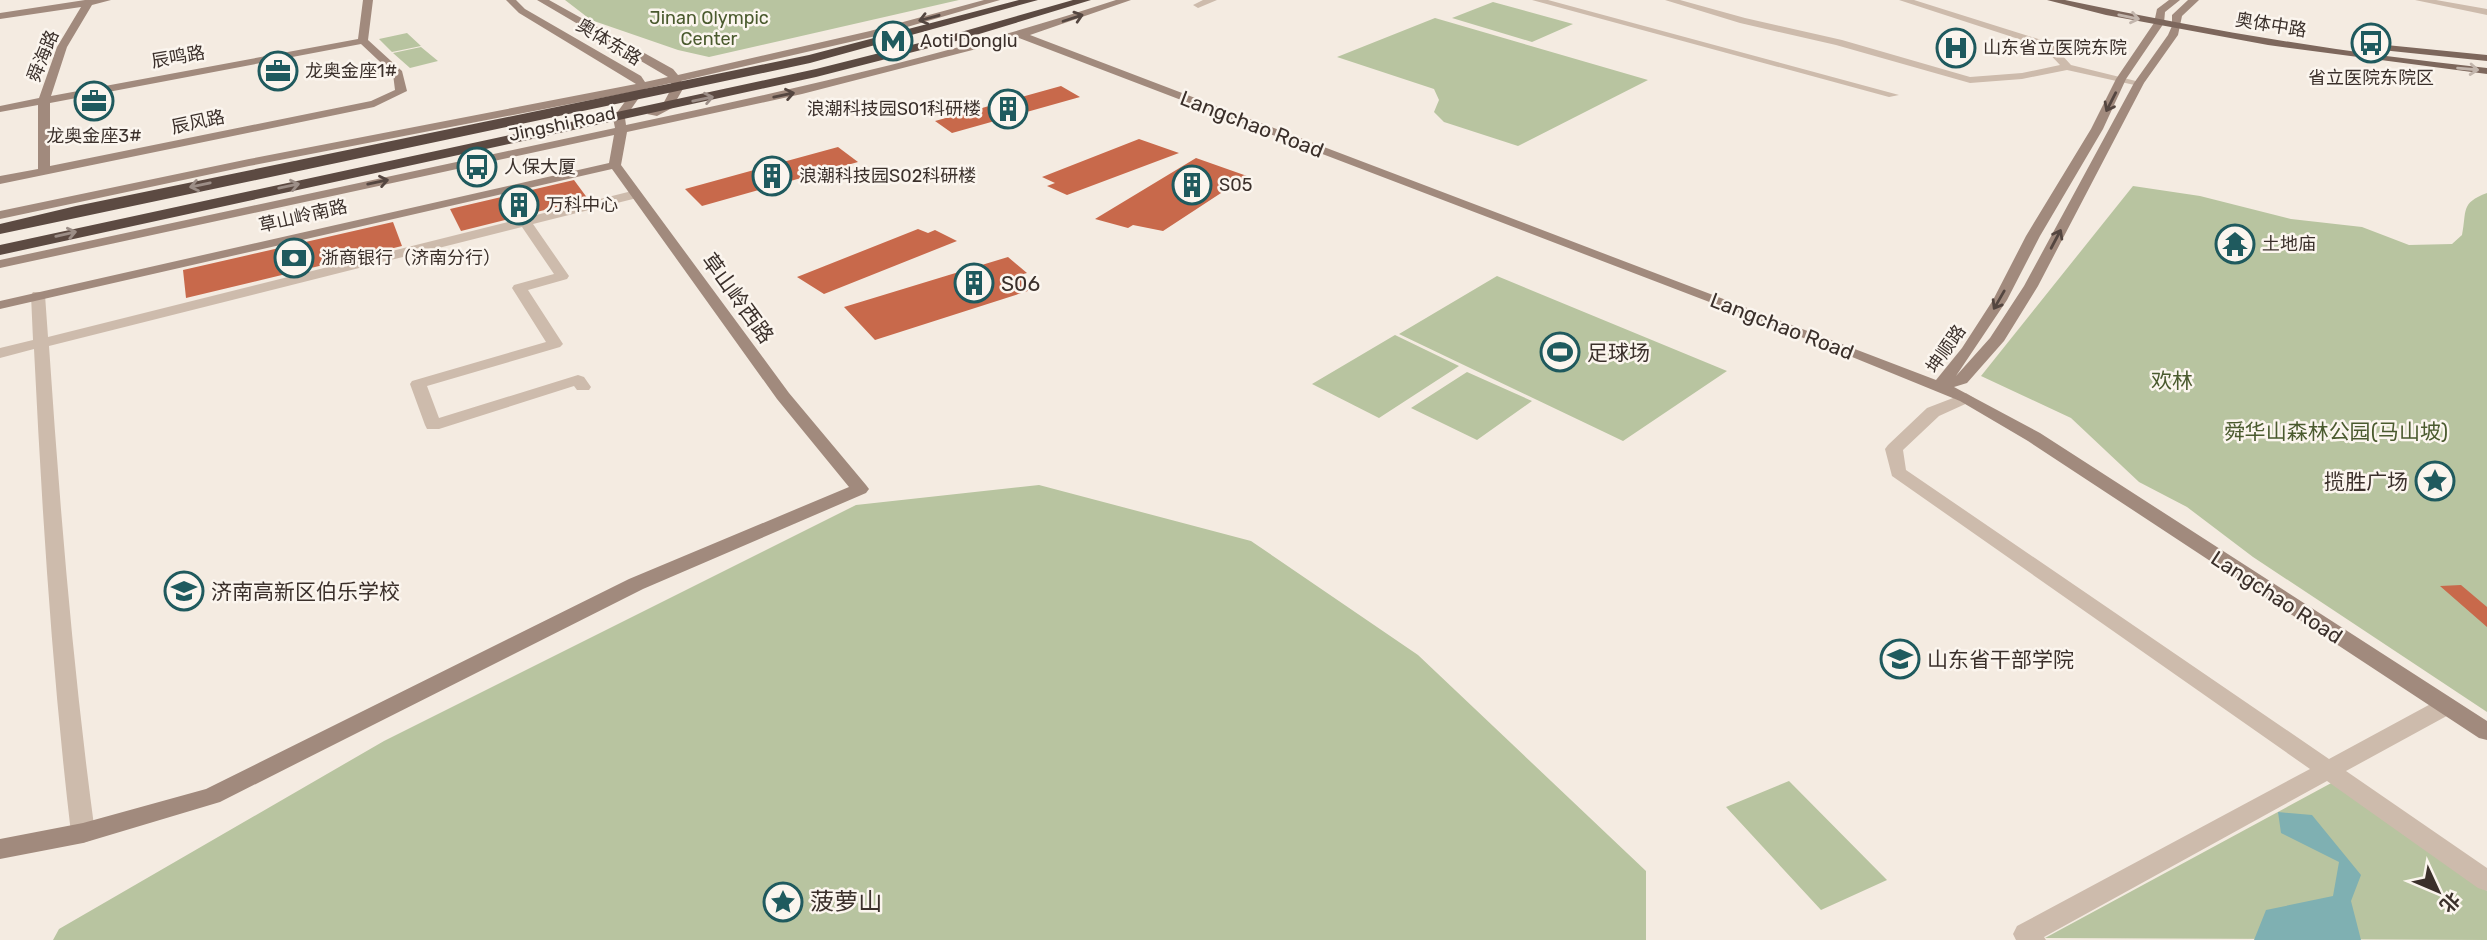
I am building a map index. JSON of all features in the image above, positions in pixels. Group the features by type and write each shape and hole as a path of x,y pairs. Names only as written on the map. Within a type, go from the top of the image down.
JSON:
{"highway":[{"name":"Jingshi Road","path":"0,229 638,90 810,59 1032,0"},
{"name":"Jingshi Road","path":"0,250 240,196 620,125 668,106 843,68 1085,0"}],"main road":[{"name":"奥体中路","path":"2052,0 2159,17 2328,52 2487,71"},
{"name":"奥体中路","path":"2107,0 2159,17"},
{"name":"奥体中路","path":"2177,21 2487,58"}],"street":[{"path":"0,16 106,0"},
{"path":"363,41 368,0"},
{"name":"奥体东路","path":"511,0 522,11 637,78 638,90 620,125"},
{"path":"542,0 669,71 677,83 668,106"},
{"name":"Jingshi Road","path":"677,83 995,0"},
{"name":"Jingshi Road","path":"0,264 620,125 802,91 1020,35 1126,0"},
{"path":"1198,5 1212,0"},
{"path":"1537,0 1893,94"},
{"path":"1670,0 1743,21 1838,42 1970,80 2021,76 2067,67 2139,83"},
{"path":"1904,0 2047,44 2067,67"},
{"name":"坤顺路","path":"1939,387 1968,350 2000,300 2033,236 2097,129 2121,79 2159,17 2175,0"},
{"name":"坤顺路","path":"1939,387 1961,380 1996,341 2031,286 2139,83 2177,21 2194,0"},
{"path":"2420,0 2487,12"},
{"name":"舜海路","path":"44,171 44,99 62,47 89,1"},
{"name":"Langchao Road","path":"1020,35 1840,347 1966,398 2035,437 2487,732"},
{"name":"辰风路","path":"0,180 374,104 401,91 398,74 363,41"},
{"name":"辰鸣路","path":"0,109 363,41"},
{"name":"Jingshi Road","path":"0,215 110,189 638,90"},
{"path":"615,165 620,125"},
{"name":"草山岭西路","path":"83,833 212,796 636,584 860,489 783,396 615,165"},
{"name":"草山岭南路","path":"0,305 615,165"},
{"path":"0,354 636,194"},
{"path":"526,222 562,276 519,288 555,344 418,384 433,425 578,380 583,387"},
{"path":"0,849 83,833 69,721 55,569 38,295"},
{"path":"1966,398 1933,412 1894,449 1898,472 2018,558 2330,769 2487,881"},
{"path":"2033,940 2026,934 2446,706"}],"green space":[{"name":"Jinan Olympic Center","path":"565,0 959,0 709,57 678,50 591,20"},
{"path":"1493,2 1573,24 1532,42 1452,18"},
{"path":"1435,18 1648,80 1518,146 1444,122 1434,112 1439,100 1434,89 1337,57"},
{"path":"407,33 421,46 392,52 379,39"},
{"path":"421,47 438,61 410,68 393,53"},
{"name":"舜华山森林公园(马山坡)","path":"2133,186 2200,196 2291,219 2362,227 2409,245 2452,244 2462,235 2469,204 2487,193 2487,712 2253,557 2187,507 2139,482 2071,418 1981,376"},
{"name":"足球场","path":"1497,276 1727,371 1623,441 1399,334"},
{"path":"1395,335 1459,366 1379,418 1312,384"},
{"path":"1467,372 1532,401 1477,440 1411,408"},
{"path":"1039,485 1251,541 1418,655 1646,871 1646,940 53,940 59,929 384,741 856,505"},
{"path":"1789,781 1887,880 1821,910 1726,807"},
{"path":"2335,781 2487,891 2487,940 2045,938"}],"water":[{"path":"2278,812 2312,815 2361,875 2351,901 2361,940 2254,940 2266,910 2333,896 2339,862 2281,833"}],"building":[{"name":"浪潮科技园S01科研楼","path":"1061,86 1080,97 952,133 935,121"},
{"path":"1139,139 1179,153 1067,195 1047,186 1055,183 1042,177"},
{"name":"浪潮科技园S02科研楼","path":"838,147 858,162 702,206 685,189"},
{"path":"1196,158 1247,176 1163,231 1133,225 1128,228 1095,219"},
{"name":"万科中心","path":"574,180 588,199 461,231 450,209"},
{"name":"浙商银行（济南分行）","path":"393,222 402,246 186,298 183,270"},
{"path":"918,229 928,233 935,230 957,241 824,294 797,277"},
{"path":"1008,257 1027,273 1016,276 1034,289 875,340 844,307"},
{"path":"2461,585 2487,607 2487,627 2440,586"}],"place":[{"name":"Aoti Donglu","path":"893,41"},
{"name":"省立医院东院区","path":"2371,43"},
{"name":"山东省立医院东院","path":"1956,48"},
{"name":"龙奥金座1#","path":"278,71"},
{"name":"龙奥金座3#","path":"94,101"},
{"name":"浪潮科技园S01科研楼","path":"1008,109"},
{"name":"人保大厦","path":"477,167"},
{"name":"浪潮科技园S02科研楼","path":"772,176"},
{"name":"S05","path":"1192,185"},
{"name":"万科中心","path":"519,205"},
{"name":"土地庙","path":"2235,244"},
{"name":"浙商银行（济南分行）","path":"294,258"},
{"name":"S06","path":"974,283"},
{"name":"足球场","path":"1560,352"},
{"name":"揽胜广场","path":"2435,481"},
{"name":"济南高新区伯乐学校","path":"184,591"},
{"name":"山东省干部学院","path":"1900,659"},
{"name":"菠萝山","path":"783,902"}],"park label":[{"name":"欢林","path":"2172,380"}]}
